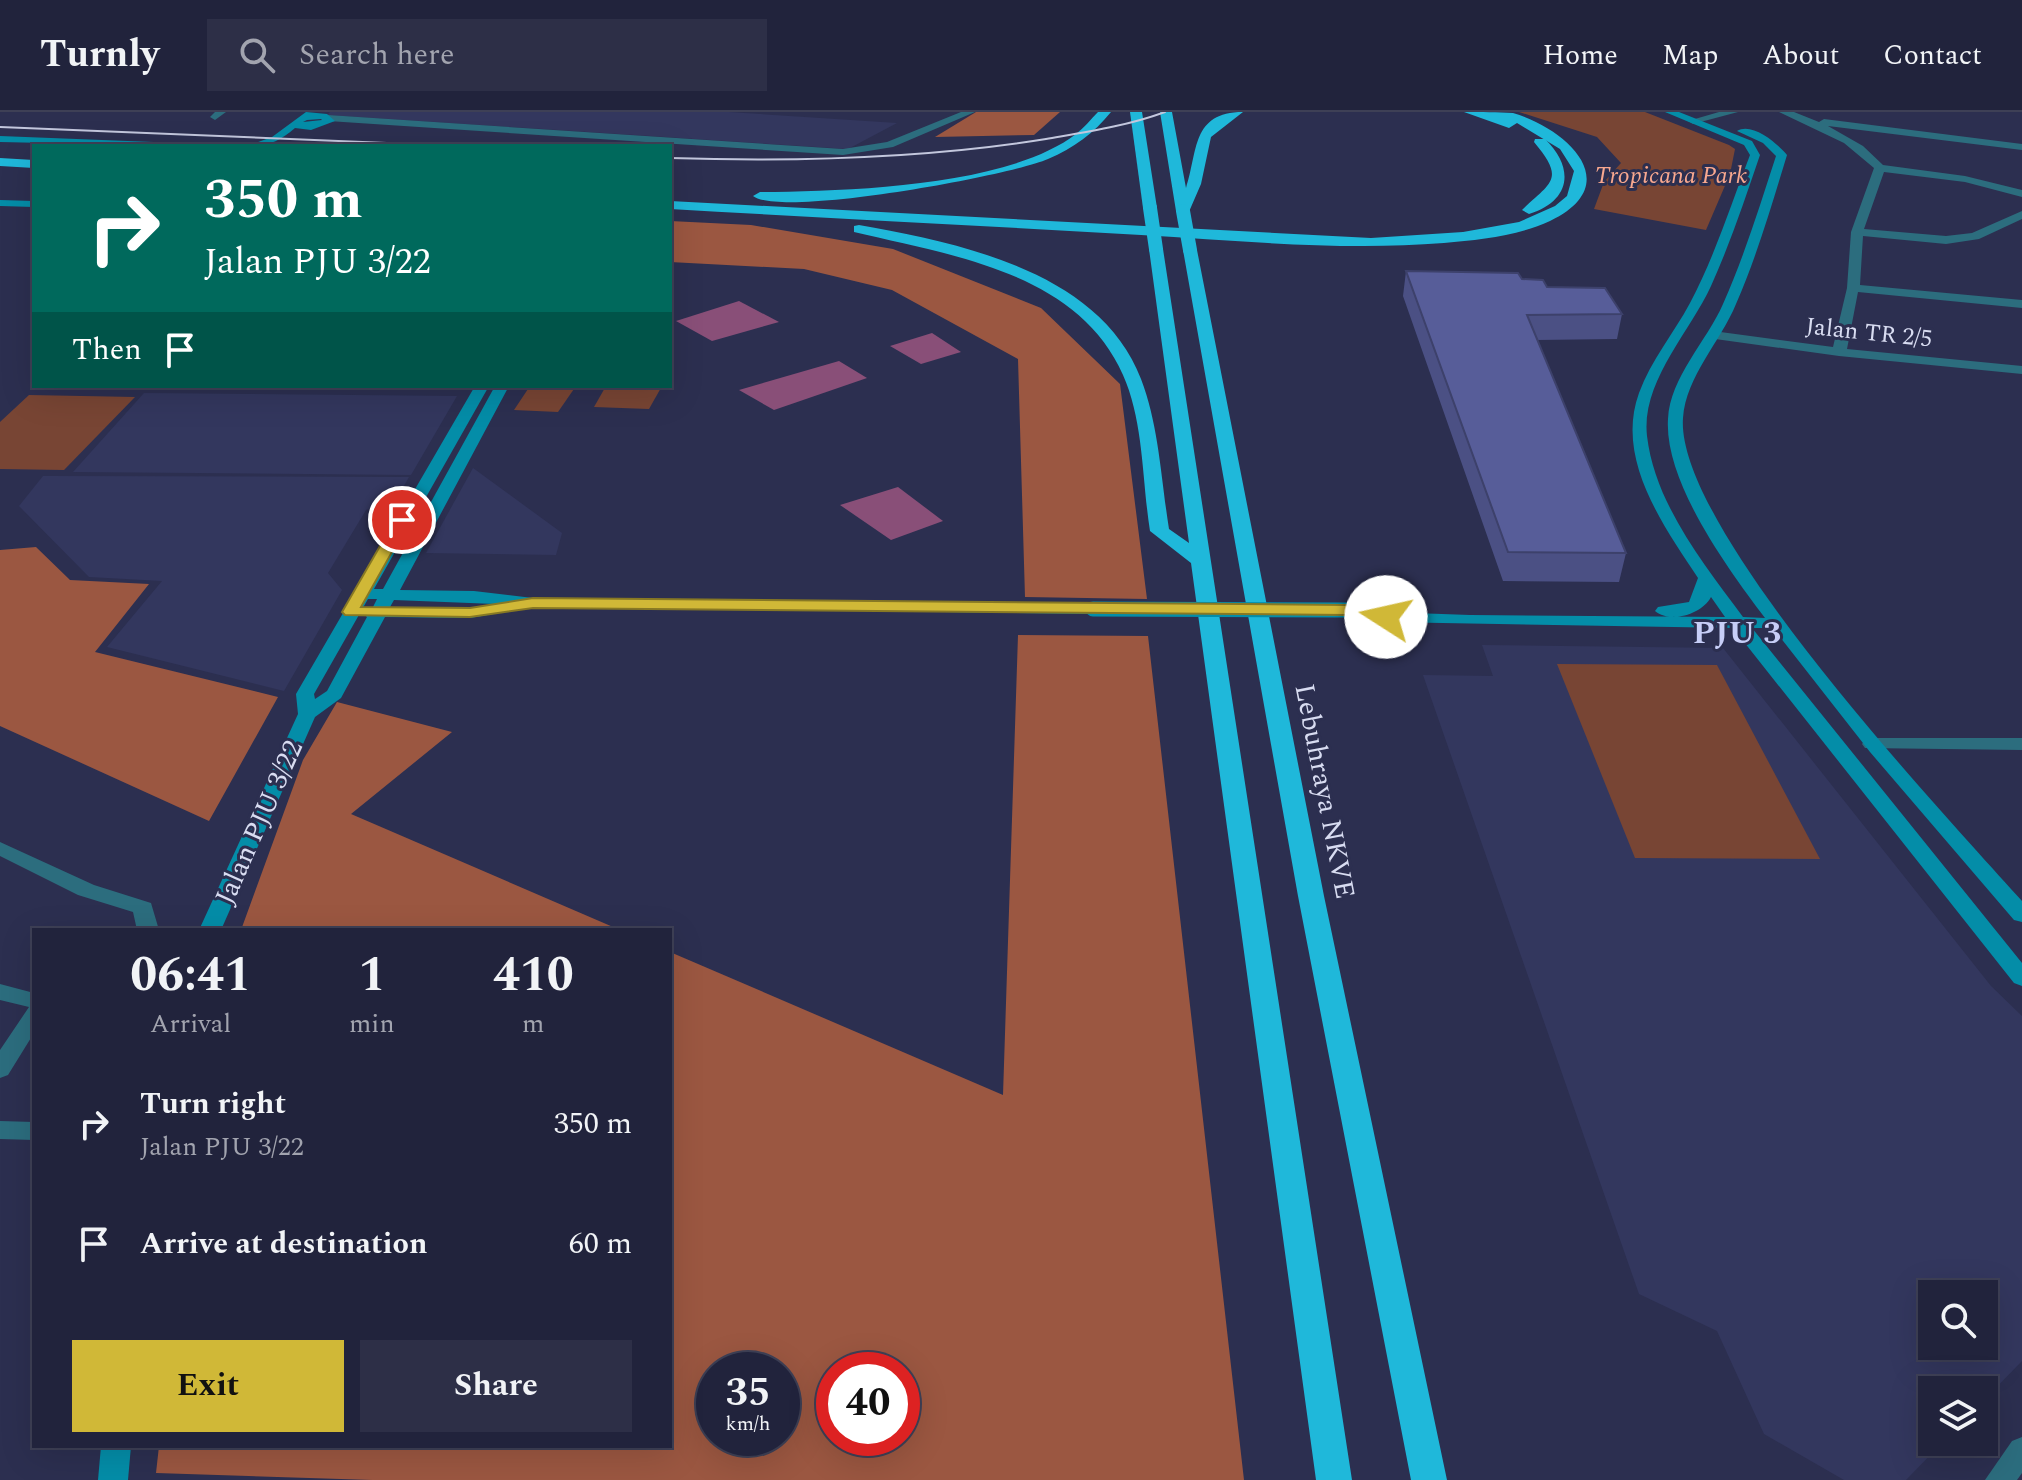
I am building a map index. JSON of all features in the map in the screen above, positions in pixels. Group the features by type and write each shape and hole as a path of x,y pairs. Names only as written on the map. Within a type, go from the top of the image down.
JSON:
{"highway":[{"path":"672,197 827,194 934,184 988,173 1048,154 1087,132 1105,112"},
{"path":"1136,112 1334,1480"},
{"name":"Lebuhraya NKVE","path":"1166,112 1311,896 1429,1480"},
{"path":"1183,211 1196,177 1196,157 1203,138 1216,123 1237,112"},
{"path":"672,197 1238,230 1369,233 1478,225 1512,217 1542,204 1561,180 1562,170 1555,156 1537,140 1516,128 1470,112"},
{"path":"672,207 1256,238 1389,242 1445,239 1492,233 1548,217 1565,205 1580,187 1581,170 1569,149 1525,122 1495,112"},
{"path":"0,162 32,164"},
{"path":"0,175 32,176"},
{"path":"672,207 831,225 921,241 996,264 1073,304 1095,322 1132,374 1160,531 1201,561"}],"main road":[{"path":"1670,112 1696,117 1767,141 1782,155 1728,308 1688,378 1677,409 1674,422 1677,448 1689,485 1771,617 1872,744 2022,915"},
{"path":"1696,117 1748,143 1755,155 1705,287 1656,370 1642,408 1639,433 1645,469 1706,578 1734,618 2022,978"},
{"path":"259,144 276,139 313,119"},
{"path":"281,144 313,119"},
{"path":"0,142 38,144"},
{"path":"0,142 90,144"},
{"path":"0,203 32,204"},
{"path":"1683,328 1713,335"},
{"name":"Jalan PJU 3/22","path":"307,714 305,694 481,388"},
{"name":"Jalan PJU 3/22","path":"211,928 307,714 334,694 501,388"},
{"path":"1664,611 1696,608 1704,600 1706,578"},
{"path":"360,594 474,596 533,603 1664,611 1734,618"},
{"path":"350,612 470,613 533,603"},
{"path":"1346,610 1386,617 1771,617"},
{"path":"113,1480 116,1448"}],"street":[{"path":"313,119 825,152 875,149 970,112"},
{"path":"1696,117 1733,112"},
{"path":"1784,112 1865,150 1880,168 1965,179 2022,194"},
{"path":"313,119 605,144"},
{"path":"1804,119 2022,147"},
{"path":"672,149 768,155 825,152"},
{"path":"1839,352 1853,288 1857,232 1880,168"},
{"path":"1857,232 1946,240 1975,236 2022,215"},
{"path":"1853,288 2022,304"},
{"name":"Jalan TR 2/5","path":"1713,335 1839,352 2022,370"},
{"path":"1872,744 2022,744"},
{"path":"0,848 86,890 143,908 148,928"},
{"path":"0,992 32,1000"},
{"path":"0,1069 32,1017"},
{"path":"0,1130 32,1131"},
{"path":"2000,1480 2022,1450"}],"shaded area":[{"path":"330,112 729,112 897,123 848,149 327,115"},
{"path":"976,112 1060,112 1034,135 935,137"},
{"path":"672,221 751,225 893,249 1041,308 1120,384 1147,599 1025,597 1018,359 892,290 804,269 672,262"},
{"path":"739,301 779,322 712,341 676,321"},
{"path":"932,333 961,352 921,364 890,346"},
{"path":"839,361 867,378 774,410 739,390"},
{"path":"144,393 457,396 411,475 73,472"},
{"path":"473,468 562,533 556,555 426,553"},
{"path":"43,476 409,477 396,500 366,510 328,573 342,590 284,691 107,647 162,581 89,577 19,506"},
{"path":"898,487 943,521 891,540 840,505"},
{"path":"36,547 70,580 149,584 95,652 278,697 209,821 0,726 0,550"},
{"path":"1018,635 1148,636 1244,1480 372,1480 156,1473 159,1448 672,1448 672,953 1003,1095"},
{"path":"1482,645 1723,648 1991,986 2022,1016 2022,1361 1998,1386 1998,1376 1918,1376 1918,1456 1929,1456 1906,1480 1844,1480 1764,1434 1717,1331 1639,1294 1423,675 1493,676"},
{"path":"337,702 452,732 351,814 615,928 242,928 303,760"}],"green space":[{"name":"Tropicana Park","path":"1519,112 1645,112 1729,145 1735,149 1730,174 1706,230 1594,209 1604,182 1621,163 1597,137"},
{"path":"529,388 575,388 558,412 514,410"},
{"path":"605,388 661,388 649,409 594,407"},
{"path":"29,395 135,397 64,470 0,469 0,422"},
{"path":"1557,664 1717,665 1820,859 1635,858"}],"building":[{"path":"1406,271 1518,273 1522,279 1543,280 1547,287 1605,288 1622,314 1527,315 1626,553 1508,552"}],"tram line":[{"path":"672,158 812,159 953,151 1091,131 1165,112"},
{"path":"0,127 411,144"}],"district":[{"name":"PJU 3","path":"1737,632"}],"route":[{"path":"402,520 350,612 470,613 533,603 1346,610 1386,617"}]}
